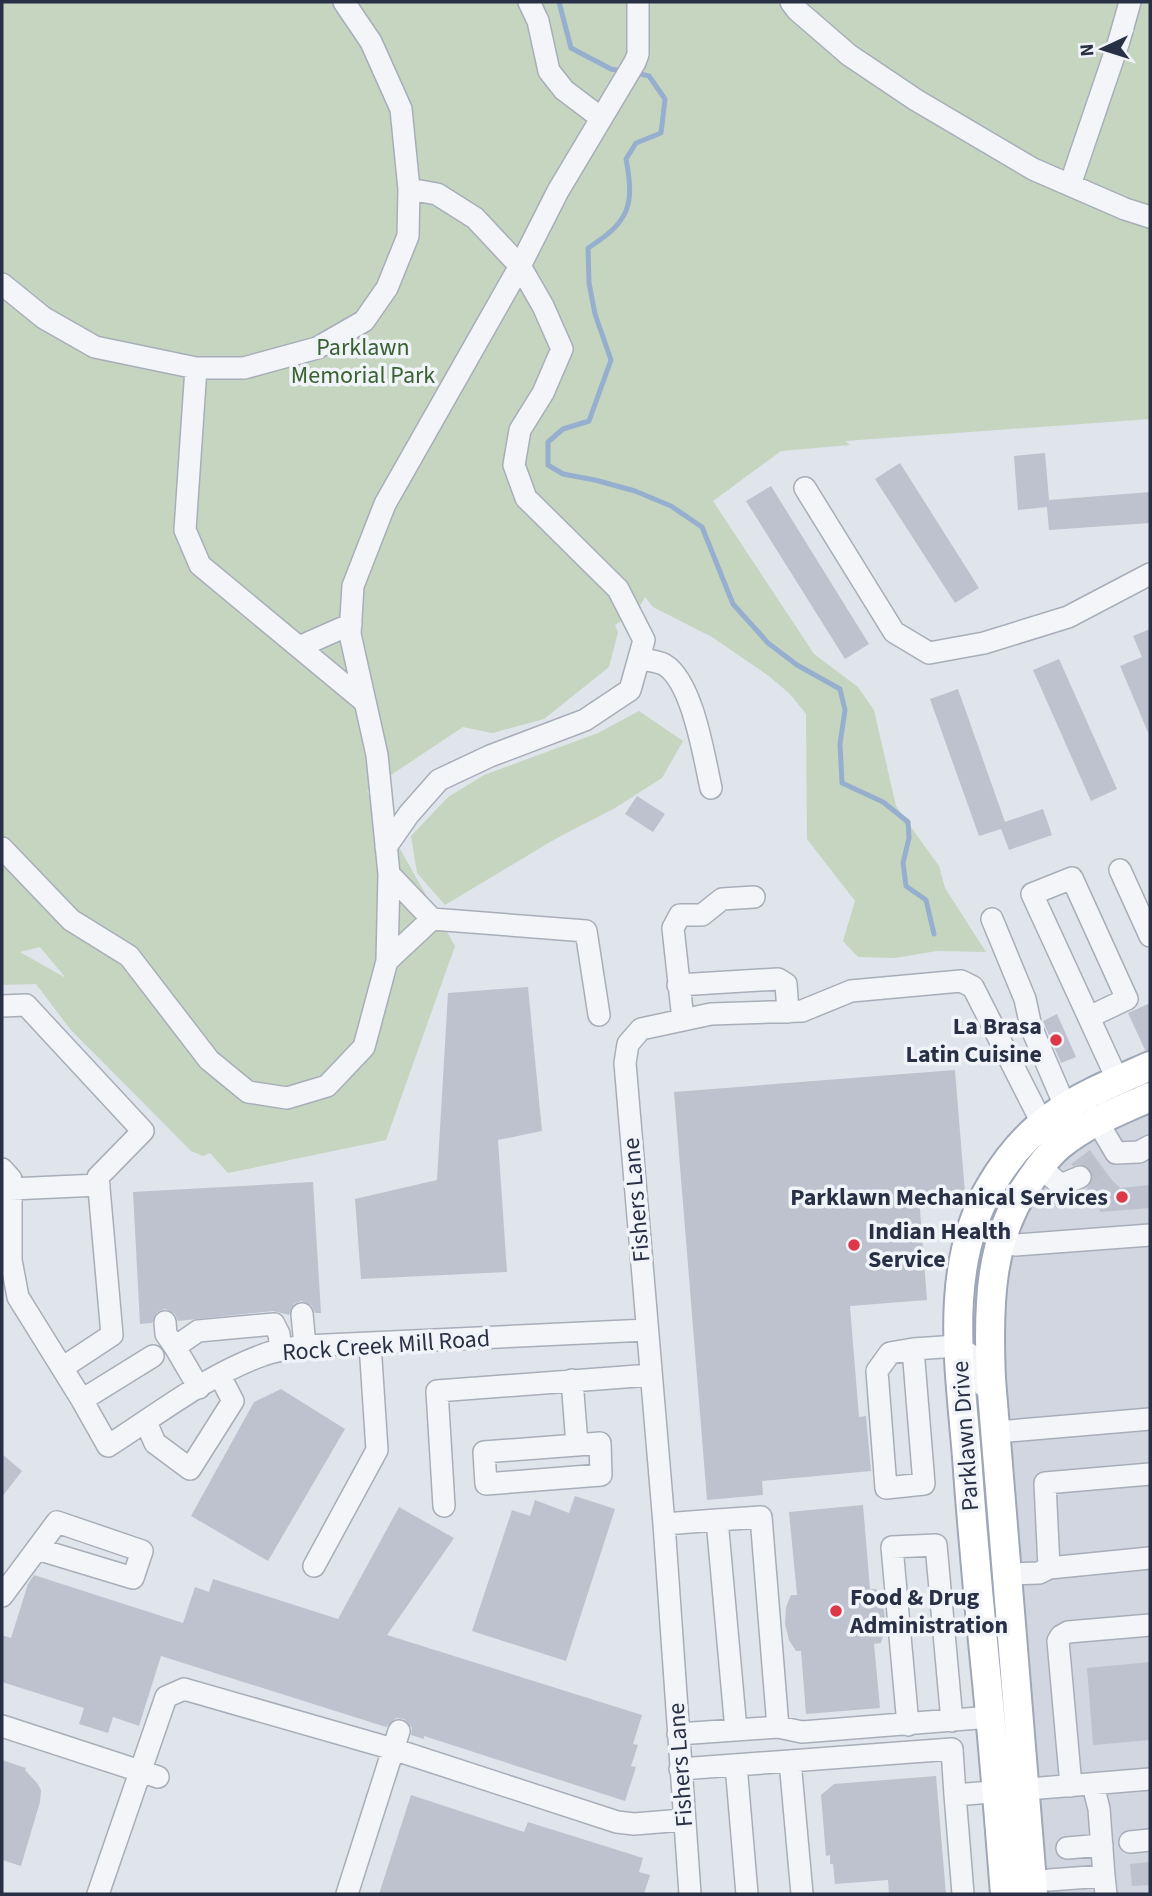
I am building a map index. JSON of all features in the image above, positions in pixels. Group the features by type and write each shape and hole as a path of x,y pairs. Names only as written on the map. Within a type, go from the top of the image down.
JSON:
{"main road":[{"name":"Parklawn Drive","path":"1041,1887 991,1717 975,1570 958,1346 962,1273 972,1228 988,1190 1004,1165 1042,1123 1065,1105 1150,1066"},
{"name":"Parklawn Drive","path":"1005,1894 1011,1791 1001,1424 990,1356 995,1260 1003,1228 1015,1202 1034,1174 1059,1146 1097,1121 1150,1097"}],"street":[{"path":"2,284 44,318 95,348 196,368 244,368 317,348 364,321 387,288 408,236 409,189 401,109 370,42 345,2"},
{"path":"529,2 538,21 549,71 564,90 601,118"},
{"path":"2,848 11,864 71,920 129,956 209,1060 248,1092 287,1098 327,1086 364,1047 387,961 389,874 377,755 350,634 354,586 385,503 520,266 558,191 635,62 638,54 638,2"},
{"path":"791,2 849,55 916,100 1033,169 1150,217"},
{"path":"1070,185 1130,2"},
{"path":"386,847 409,814 439,780 490,756 585,720 629,690 644,640 618,589 526,498 514,465 520,430 542,393 562,349 543,306 520,266 475,218 437,194 409,189"},
{"path":"196,368 185,530 200,565 365,702"},
{"path":"805,488 894,632 929,653 984,642 1068,617 1150,574"},
{"path":"299,647 351,624"},
{"path":"639,659 663,663 673,671 694,708 711,788"},
{"path":"1120,870 1150,936"},
{"path":"389,874 432,919 586,931 599,1015"},
{"path":"1089,1017 1127,999 1072,878 1032,894 1118,1080"},
{"path":"683,1020 673,928 680,915 702,915 722,899 754,897"},
{"path":"387,961 432,919"},
{"path":"992,919 1025,999 1031,1027 1065,1105"},
{"path":"678,985 778,979 786,984 788,1012"},
{"name":"Fishers Lane","path":"690,1894 664,1524 625,1063 628,1044 641,1029 711,1014 802,1011 851,991 961,981 973,987 1042,1123 1059,1146"},
{"path":"2,1006 26,1005 143,1131 98,1177 112,1335 62,1368"},
{"path":"1097,1121 1108,1158 1139,1152 1150,1146"},
{"path":"1004,1165 1061,1185 1080,1177"},
{"path":"2,1169 11,1179 11,1260 18,1297 82,1400 153,1356"},
{"path":"11,1189 99,1185"},
{"path":"1015,1245 1150,1235"},
{"path":"302,1314 305,1346"},
{"path":"165,1322 166,1334 199,1388"},
{"path":"175,1347 198,1331 274,1324 279,1334 281,1350"},
{"name":"Rock Creek Mill Road","path":"82,1400 108,1446 220,1376 263,1355 281,1350 305,1346 647,1330"},
{"path":"314,1566 377,1450 370,1344"},
{"path":"913,1349 924,1484 886,1488 877,1371 890,1353 913,1349 958,1346 976,1359 1001,1424 1150,1419"},
{"path":"444,1506 437,1391 651,1375"},
{"path":"146,1422 155,1443 190,1469 233,1401 220,1376"},
{"path":"572,1380 577,1445"},
{"path":"600,1443 601,1475 486,1484 484,1452 577,1445 600,1443"},
{"path":"1049,1568 1045,1483 1150,1474"},
{"path":"664,1524 761,1517 778,1727"},
{"path":"717,1520 736,1730"},
{"path":"908,1725 892,1547 936,1545 952,1721"},
{"path":"2,1596 37,1549"},
{"path":"1007,1574 1040,1573 1049,1568 1150,1558"},
{"path":"1071,1787 1058,1641 1068,1632 1150,1625"},
{"path":"98,1894 149,1774 166,1697 184,1689 296,1709 396,1740 617,1822 634,1824 683,1820"},
{"path":"678,1734 778,1727 802,1732 991,1717"},
{"path":"2,1726 149,1774"},
{"path":"347,1894 396,1740"},
{"path":"680,1769 952,1749 963,1894"},
{"path":"790,1761 802,1894"},
{"path":"736,1765 747,1894 740,1894"},
{"path":"955,1796 1150,1779"},
{"path":"1041,1887 1105,1885 1099,1809 1093,1784"},
{"path":"1067,1848 1102,1845"}],"shaded area":[{"path":"1150,1097 1150,1894 1033,1894 991,1319 1029,1182"}],"green space":[{"name":"Parklawn Memorial Park","path":"2,2 1150,2 1150,419 845,441 850,445 781,451 713,501 814,654 858,687 874,710 896,806 939,866 945,888 986,952 937,951 895,958 858,957 843,941 855,901 807,839 806,714 790,694 770,677 712,637 653,607 645,597 637,611 615,625 618,632 609,667 544,719 492,733 463,727 367,791 455,946 386,1140 228,1173 210,1153 203,1156 191,1151 70,1029 36,984 2,985","holes":["40,947 64,977 20,952"]},
{"path":"639,711 683,741 662,778 615,808 557,838 445,905 417,873 411,836 448,797 484,775 598,733"}],"building":[{"path":"1045,453 1049,500 1150,492 1150,523 1049,530 1047,507 1018,510 1014,456"},
{"path":"900,463 979,588 955,603 875,479"},
{"path":"771,486 869,644 845,659 746,501"},
{"path":"1150,629 1150,737 1120,666 1142,657 1133,636"},
{"path":"1059,659 1117,789 1091,801 1033,670"},
{"path":"958,689 1005,822 1043,809 1052,835 1009,850 1001,829 979,836 930,699"},
{"path":"637,796 665,814 653,832 625,814"},
{"path":"528,987 542,1131 498,1140 507,1272 361,1279 355,1199 437,1180 448,993"},
{"path":"1150,1003 1150,1050 1145,1050 1128,1013"},
{"name":"La Brasa Latin Cuisine","path":"1057,1014 1076,1057 1061,1063 1043,1021"},
{"path":"955,1070 965,1193 919,1197 927,1300 850,1306 859,1417 866,1416 871,1471 762,1481 763,1495 707,1500 674,1092"},
{"name":"Parklawn Mechanical Services","path":"1090,1150 1120,1188 1150,1185 1150,1208 1100,1212 1099,1203 1087,1188 1093,1179 1092,1171 1082,1164 1071,1164"},
{"path":"313,1182 321,1313 315,1313 312,1306 301,1301 294,1304 289,1315 273,1311 178,1321 175,1314 165,1309 157,1312 152,1323 140,1324 133,1192"},
{"path":"281,1389 345,1429 268,1561 191,1516 254,1402"},
{"path":"2,1454 22,1471 2,1497"},
{"path":"575,1496 615,1509 566,1661 472,1631 512,1510 530,1516 535,1500 569,1513"},
{"name":"Food & Drug Administration","path":"863,1505 870,1589 876,1589 882,1599 886,1624 881,1643 874,1644 880,1708 806,1714 801,1651 796,1651 789,1640 785,1624 786,1607 791,1595 797,1595 789,1512"},
{"path":"399,1507 454,1538 387,1635 642,1715 633,1744 638,1745 631,1766 636,1767 625,1801 424,1736 424,1739 411,1735 412,1728 404,1719 396,1718 386,1727 161,1656 139,1726 113,1717 108,1733 79,1724 84,1708 2,1682 2,1635 11,1638 28,1584 34,1575 183,1623 195,1587 209,1592 213,1579 338,1619"},
{"path":"1150,1662 1150,1740 1093,1745 1087,1668"},
{"path":"2,1760 26,1768 41,1790 21,1866 2,1860"},
{"path":"936,1776 946,1894 889,1894 888,1880 835,1884 833,1864 830,1864 830,1855 826,1856 821,1795 834,1784"},
{"path":"411,1795 524,1832 528,1822 643,1858 639,1872 650,1875 644,1894 379,1894"},
{"path":"1150,1862 1150,1885 1132,1886 1130,1864"}],"waterway":[{"path":"559,2 571,48 611,69 623,71"},
{"path":"636,73 649,76 665,99 661,133 636,143 626,159 630,189 626,211 612,230 588,248 589,283 595,314 611,360 589,421 563,429 548,442 548,465 563,474 635,491 671,506 702,527 733,604 768,643 797,665 840,689 845,710 840,744 842,783 883,802 908,822 909,838 903,863 906,886 926,900 934,934"}],"tunnel":[{"path":"1080,1177 1100,1164"}],"place":[{"name":"La Brasa Latin Cuisine","path":"1056,1040"},
{"name":"Parklawn Mechanical Services","path":"1122,1197"},
{"name":"Indian Health Service","path":"854,1245"},
{"name":"Food & Drug Administration","path":"836,1611"}]}
